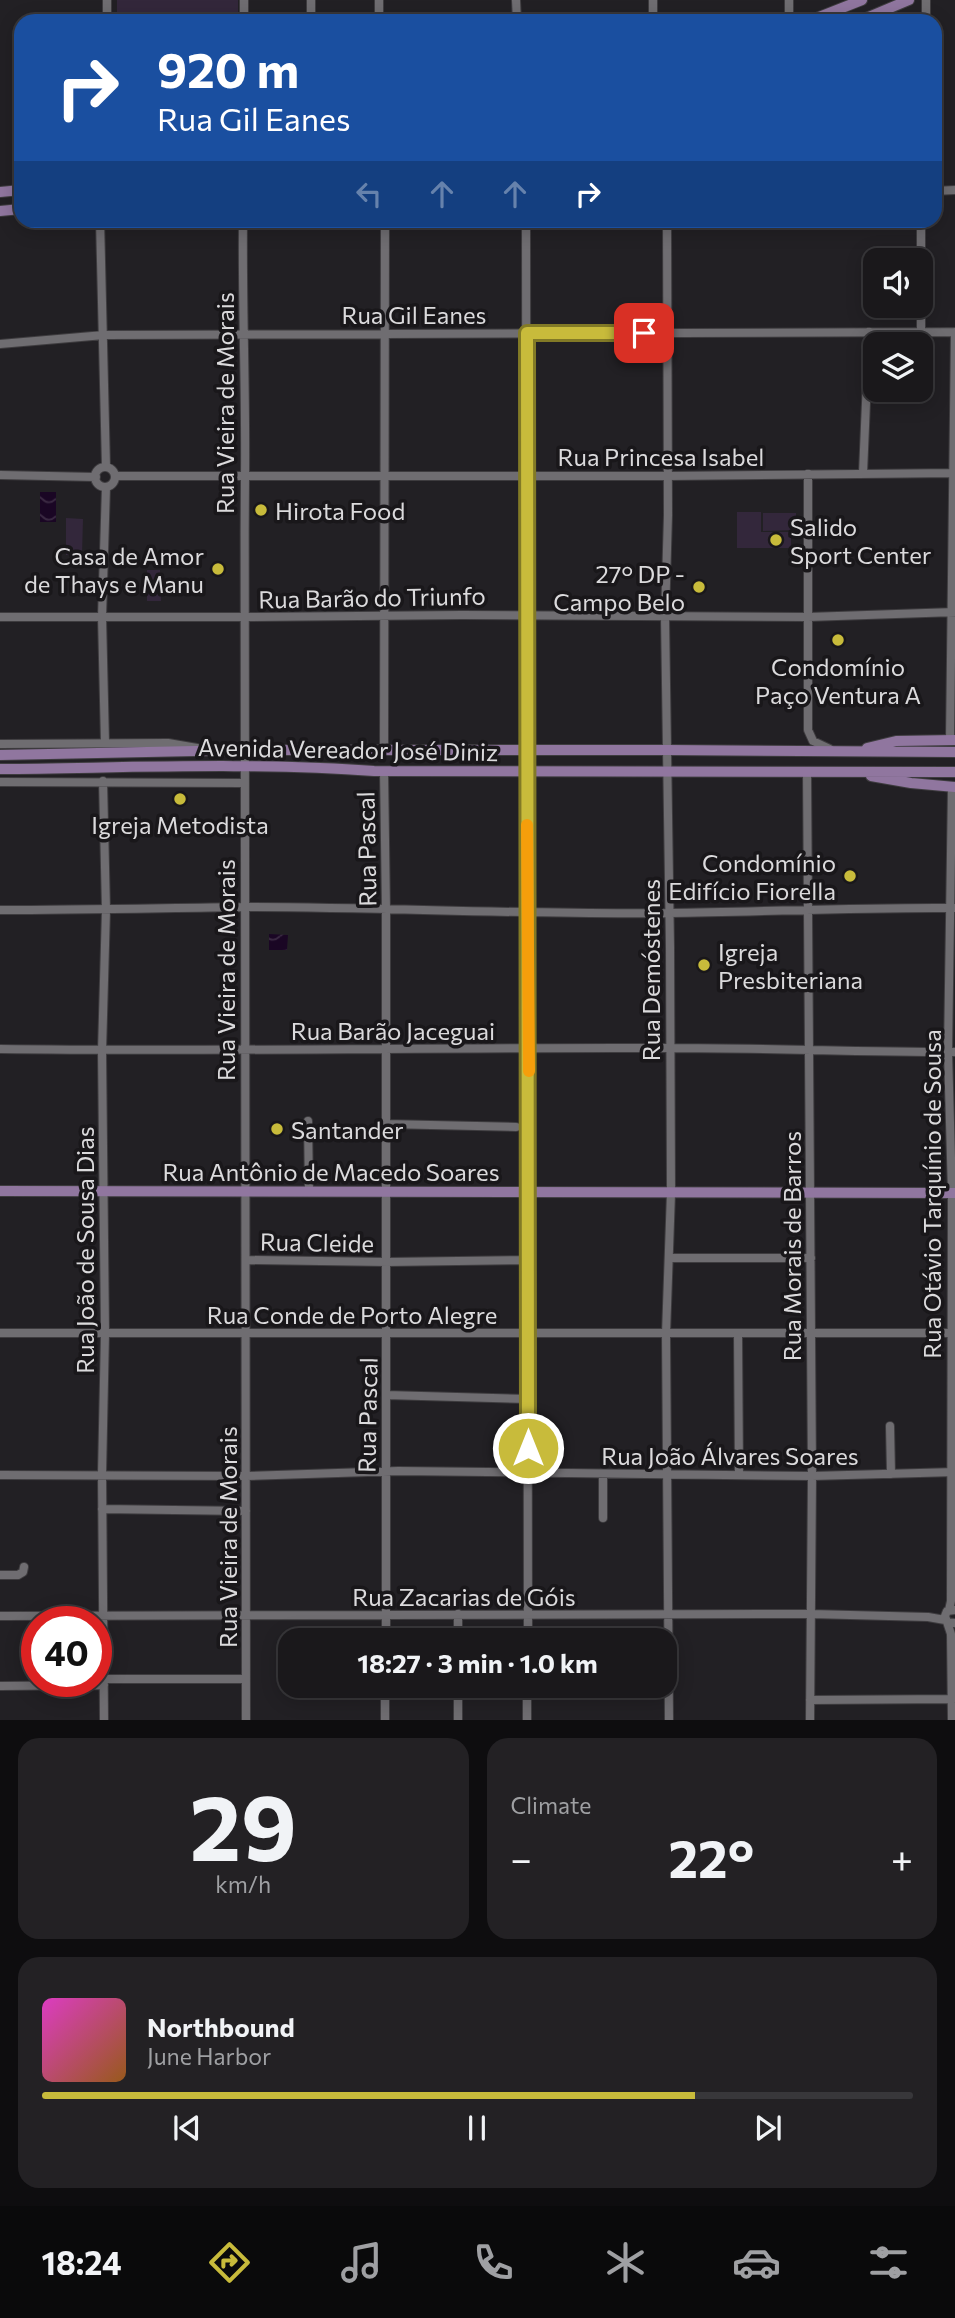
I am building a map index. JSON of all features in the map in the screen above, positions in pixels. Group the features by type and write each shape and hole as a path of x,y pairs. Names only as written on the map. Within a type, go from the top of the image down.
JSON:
{"main road":[{"path":"827,14 862,0"},
{"path":"876,14 909,0"},
{"path":"849,751 896,741 952,740"},
{"name":"Avenida Vereador José Diniz","path":"0,755 244,750 955,752"},
{"name":"Avenida Vereador José Diniz","path":"0,769 951,772"},
{"path":"861,772 880,779 954,787"},
{"name":"Rua Antônio de Macedo Soares","path":"0,1191 953,1193"}],"street":[{"path":"100,228 106,467"},
{"name":"Rua Vieira de Morais","path":"243,228 246,1720"},
{"path":"384,750 385,228"},
{"path":"526,228 528,1628"},
{"name":"Rua Demóstenes","path":"667,228 665,617 671,1193 666,1334 666,1475 669,1720"},
{"path":"921,228 921,331"},
{"name":"Rua Gil Eanes","path":"0,344 104,334 863,332"},
{"name":"Rua Gil Eanes","path":"869,332 955,332"},
{"path":"952,740 955,332"},
{"path":"863,473 866,402"},
{"path":"106,467 115,475 112,484 106,487"},
{"path":"106,467 98,471 96,477 97,483 106,487"},
{"name":"Rua Princesa Isabel","path":"115,475 667,476 955,473"},
{"path":"808,474 808,730 810,737 817,744 836,751"},
{"path":"0,475 96,477"},
{"path":"105,743 102,617 106,487"},
{"name":"Rua Barão do Triunfo","path":"0,617 808,617 954,612"},
{"name":"Avenida Vereador José Diniz","path":"0,744 168,743 207,751"},
{"name":"Rua Pascal","path":"384,771 387,909 386,1628"},
{"name":"Rua Morais de Barros","path":"807,771 812,1476 810,1720"},
{"name":"Avenida Vereador José Diniz","path":"0,782 103,780 243,783"},
{"name":"Rua João de Sousa Dias","path":"103,780 106,911 102,1051 105,1333 103,1606"},
{"name":"Rua Otávio Tarquínio de Sousa","path":"952,1720 954,787"},
{"path":"0,910 106,911 244,907 670,913 810,908 953,908"},
{"name":"Rua Barão Jaceguai","path":"0,1049 244,1051 669,1048 952,1052"},
{"path":"309,1121 309,1192"},
{"path":"386,1125 516,1127"},
{"path":"670,1258 811,1258"},
{"name":"Rua Cleide","path":"246,1260 528,1260"},
{"name":"Rua Conde de Porto Alegre","path":"0,1333 953,1333"},
{"path":"738,1334 739,1475"},
{"path":"386,1395 528,1399"},
{"path":"890,1426 891,1474"},
{"name":"Rua João Álvares Soares","path":"0,1475 246,1476 386,1472 812,1476 952,1472"},
{"path":"603,1474 603,1518"},
{"path":"102,1509 246,1511"},
{"path":"0,1575 18,1575 23,1572 24,1567"},
{"name":"Rua Zacarias de Góis","path":"112,1616 811,1614 928,1618 951,1615"},
{"path":"458,1615 458,1628"},
{"name":"Rua Zacarias de Góis","path":"0,1616 21,1616"},
{"path":"112,1682 246,1679"},
{"path":"0,1686 21,1685"},
{"name":"Rua João de Sousa Dias","path":"104,1697 104,1720"},
{"path":"385,1698 385,1720"},
{"path":"458,1698 458,1720"},
{"path":"527,1698 527,1720"},
{"path":"810,1700 953,1699"}],"shaded area":[{"path":"117,0 238,0 238,14 117,14"},
{"path":"737,512 761,512 761,532 791,532 791,548 737,548"},
{"path":"763,513 796,513 796,530 763,531"},
{"path":"66,518 83,519 82,555 66,555"},
{"path":"147,570 160,570 161,601 147,601"}],"water":[{"path":"40,492 56,492 56,522 40,522"},
{"path":"269,934 288,935 287,950 269,950"}],"slow traffic":[{"path":"527,825 529,1071"}],"place":[{"name":"Hirota Food","path":"261,510"},
{"name":"Salido Sport Center","path":"776,540"},
{"name":"Casa de Amor de Thays e Manu","path":"218,569"},
{"name":"27° DP - Campo Belo","path":"699,587"},
{"name":"Condomínio Paço Ventura A","path":"838,640"},
{"name":"Igreja Metodista","path":"180,799"},
{"name":"Condomínio Edifício Fiorella","path":"850,876"},
{"name":"Igreja Presbiteriana","path":"704,965"},
{"name":"Santander","path":"277,1129"}],"route":[{"path":"528,1448 527,333 644,333"}]}
